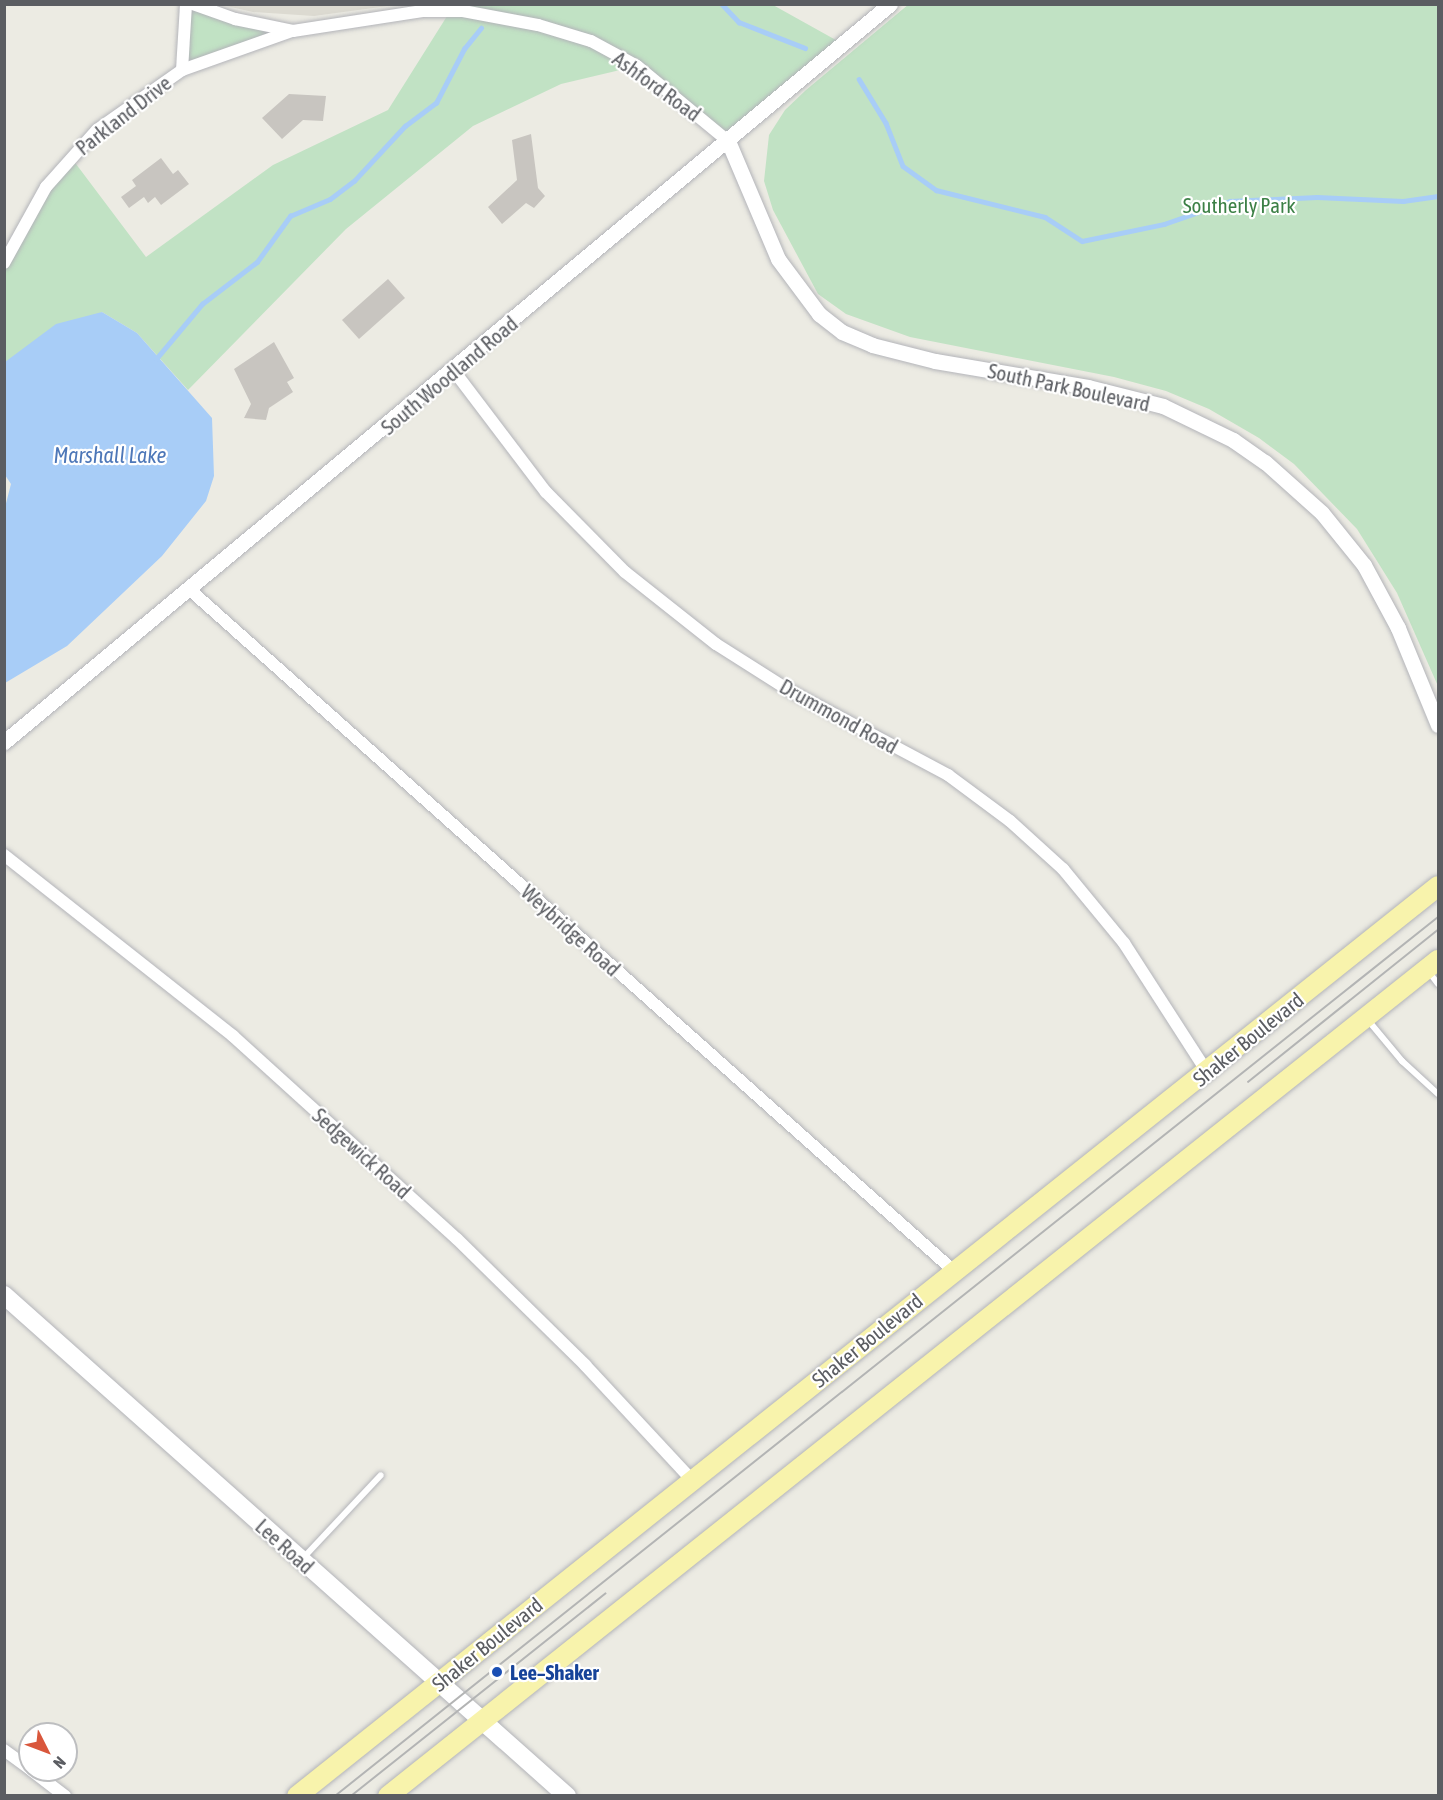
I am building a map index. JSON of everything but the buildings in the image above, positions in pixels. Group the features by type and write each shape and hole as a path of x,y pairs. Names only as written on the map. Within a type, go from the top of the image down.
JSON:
{"main road":[{"name":"Shaker Boulevard","path":"297,1796 1438,886"},
{"path":"388,1796 1366,1018 1435,971"},
{"name":"Lee Road","path":"4,1295 567,1796"}],"street":[{"path":"182,70 186,4"},
{"name":"Ashford Road","path":"193,4 236,19 293,31 422,11 463,11 489,14 591,41 637,66 728,141"},
{"name":"South Woodland Road","path":"4,742 454,371 890,4"},
{"name":"Parkland Drive","path":"4,263 46,187 70,156 97,130 182,70 293,31"},
{"name":"South Park Boulevard","path":"728,141 778,259 819,314 842,332 872,345 935,361 1088,387 1163,406 1216,431 1265,462 1322,513 1364,565 1398,627 1438,725"},
{"name":"Drummond Road","path":"454,371 546,492 625,572 716,644 787,688 948,775 1010,820 1064,869 1124,943 1207,1072"},
{"name":"Weybridge Road","path":"189,589 954,1271"},
{"name":"Sedgewick Road","path":"4,855 233,1036 449,1231 585,1365 692,1480"},
{"path":"4,1750 18,1760"},
{"path":"47,1782 65,1796"}],"lane":[{"path":"1366,1018 1402,1060 1438,1094"},
{"path":"301,1560 381,1475"}],"shaded area":[{"path":"222,5 395,5 314,16 253,12"}],"green space":[{"name":"Southerly Park","path":"909,4 1438,5 1438,686 1397,593 1357,529 1294,464 1259,438 1209,409 1166,391 1114,377 910,337 846,314 818,294 773,210 764,181 769,135 785,110 806,90"},
{"path":"186,5 293,31 182,70"},
{"path":"454,5 773,5 843,44 728,141 637,66 561,84 473,126 346,229 188,390 137,333 102,312 5,362 5,263 70,156 146,257 273,165 388,110"}],"water":[{"name":"Marshall Lake","path":"102,312 137,333 212,418 214,476 206,501 162,556 67,646 5,683 4,511 11,484 5,475 5,362 56,324"}],"waterway":[{"path":"722,4 739,22 805,48"},
{"path":"156,359 202,304 257,262 290,216 330,199 354,181 405,126 436,103 464,49 481,28"},
{"path":"859,79 886,123 903,166 936,190 1045,217 1082,241 1164,224 1230,201 1317,197 1403,201 1438,196"}],"tram line":[{"path":"335,1796 1438,917"},
{"path":"1248,1082 1438,930"},
{"path":"351,1796 605,1594"}],"place":[{"name":"Lee–Shaker","path":"497,1672"}]}
